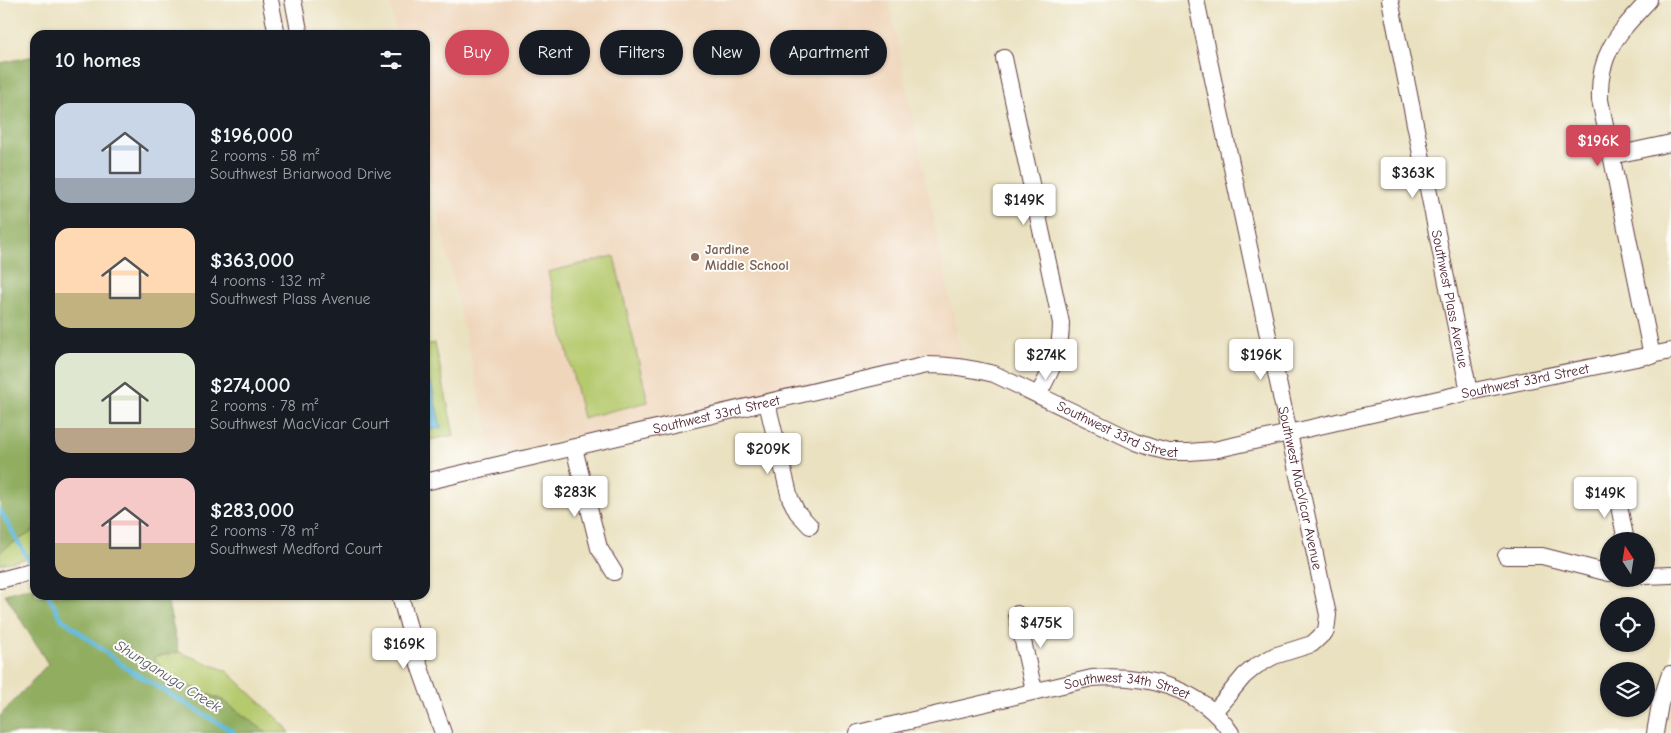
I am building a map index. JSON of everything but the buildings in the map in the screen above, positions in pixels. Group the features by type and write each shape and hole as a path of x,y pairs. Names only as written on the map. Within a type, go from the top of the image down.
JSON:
{"street":[{"path":"270,0 276,30"},
{"path":"293,0 299,30"},
{"name":"Southwest MacVicar Avenue","path":"1196,0 1328,615 1326,631 1312,644 1274,656 1256,666 1244,676 1214,712"},
{"name":"Southwest Plass Avenue","path":"1390,0 1469,392"},
{"path":"1649,0 1614,41 1603,65 1600,100 1652,356"},
{"path":"1004,58 1061,323 1061,340 1058,356 1038,395"},
{"path":"1612,156 1671,143"},
{"name":"Southwest 33rd Street","path":"430,481 927,365 974,368 994,374 1136,442 1169,452 1190,452 1214,450 1469,392 1671,351"},
{"path":"767,403 790,498 797,512 810,526"},
{"path":"574,448 599,548 614,572"},
{"path":"1616,491 1624,532"},
{"path":"1506,556 1542,556 1600,570"},
{"path":"0,580 30,572"},
{"path":"1655,576 1671,575"},
{"path":"401,600 420,668 443,733"},
{"path":"1017,614 1034,691"},
{"path":"1656,733 1660,704 1670,674"},
{"name":"Southwest 34th Street","path":"858,733 1092,678 1132,677 1154,681 1176,688 1214,712"},
{"path":"1214,712 1232,733"}],"shaded area":[{"name":"Jardine Middle School","path":"389,0 889,0 962,357 934,356 493,455 430,180 430,30 396,30"}],"green space":[{"path":"30,57 30,533 0,553 0,63"},
{"path":"614,256 648,402 583,418 548,272"},
{"path":"435,343 454,435 430,440 430,344"},
{"path":"30,533 30,558 0,564 0,553"},
{"path":"30,587 30,600 167,600 179,652 153,657 167,676 224,701 267,733 0,733 0,716 48,664 5,594"},
{"path":"179,652 227,671 290,733 267,733 224,701 167,676 153,657"}],"water":[{"path":"430,382 441,428 430,430"}],"waterway":[{"name":"Shunganuga Creek","path":"0,510 30,563"},
{"name":"Shunganuga Creek","path":"51,600 61,618 126,668 235,733"}],"place":[{"name":"Jardine Middle School","path":"695,257"}]}
